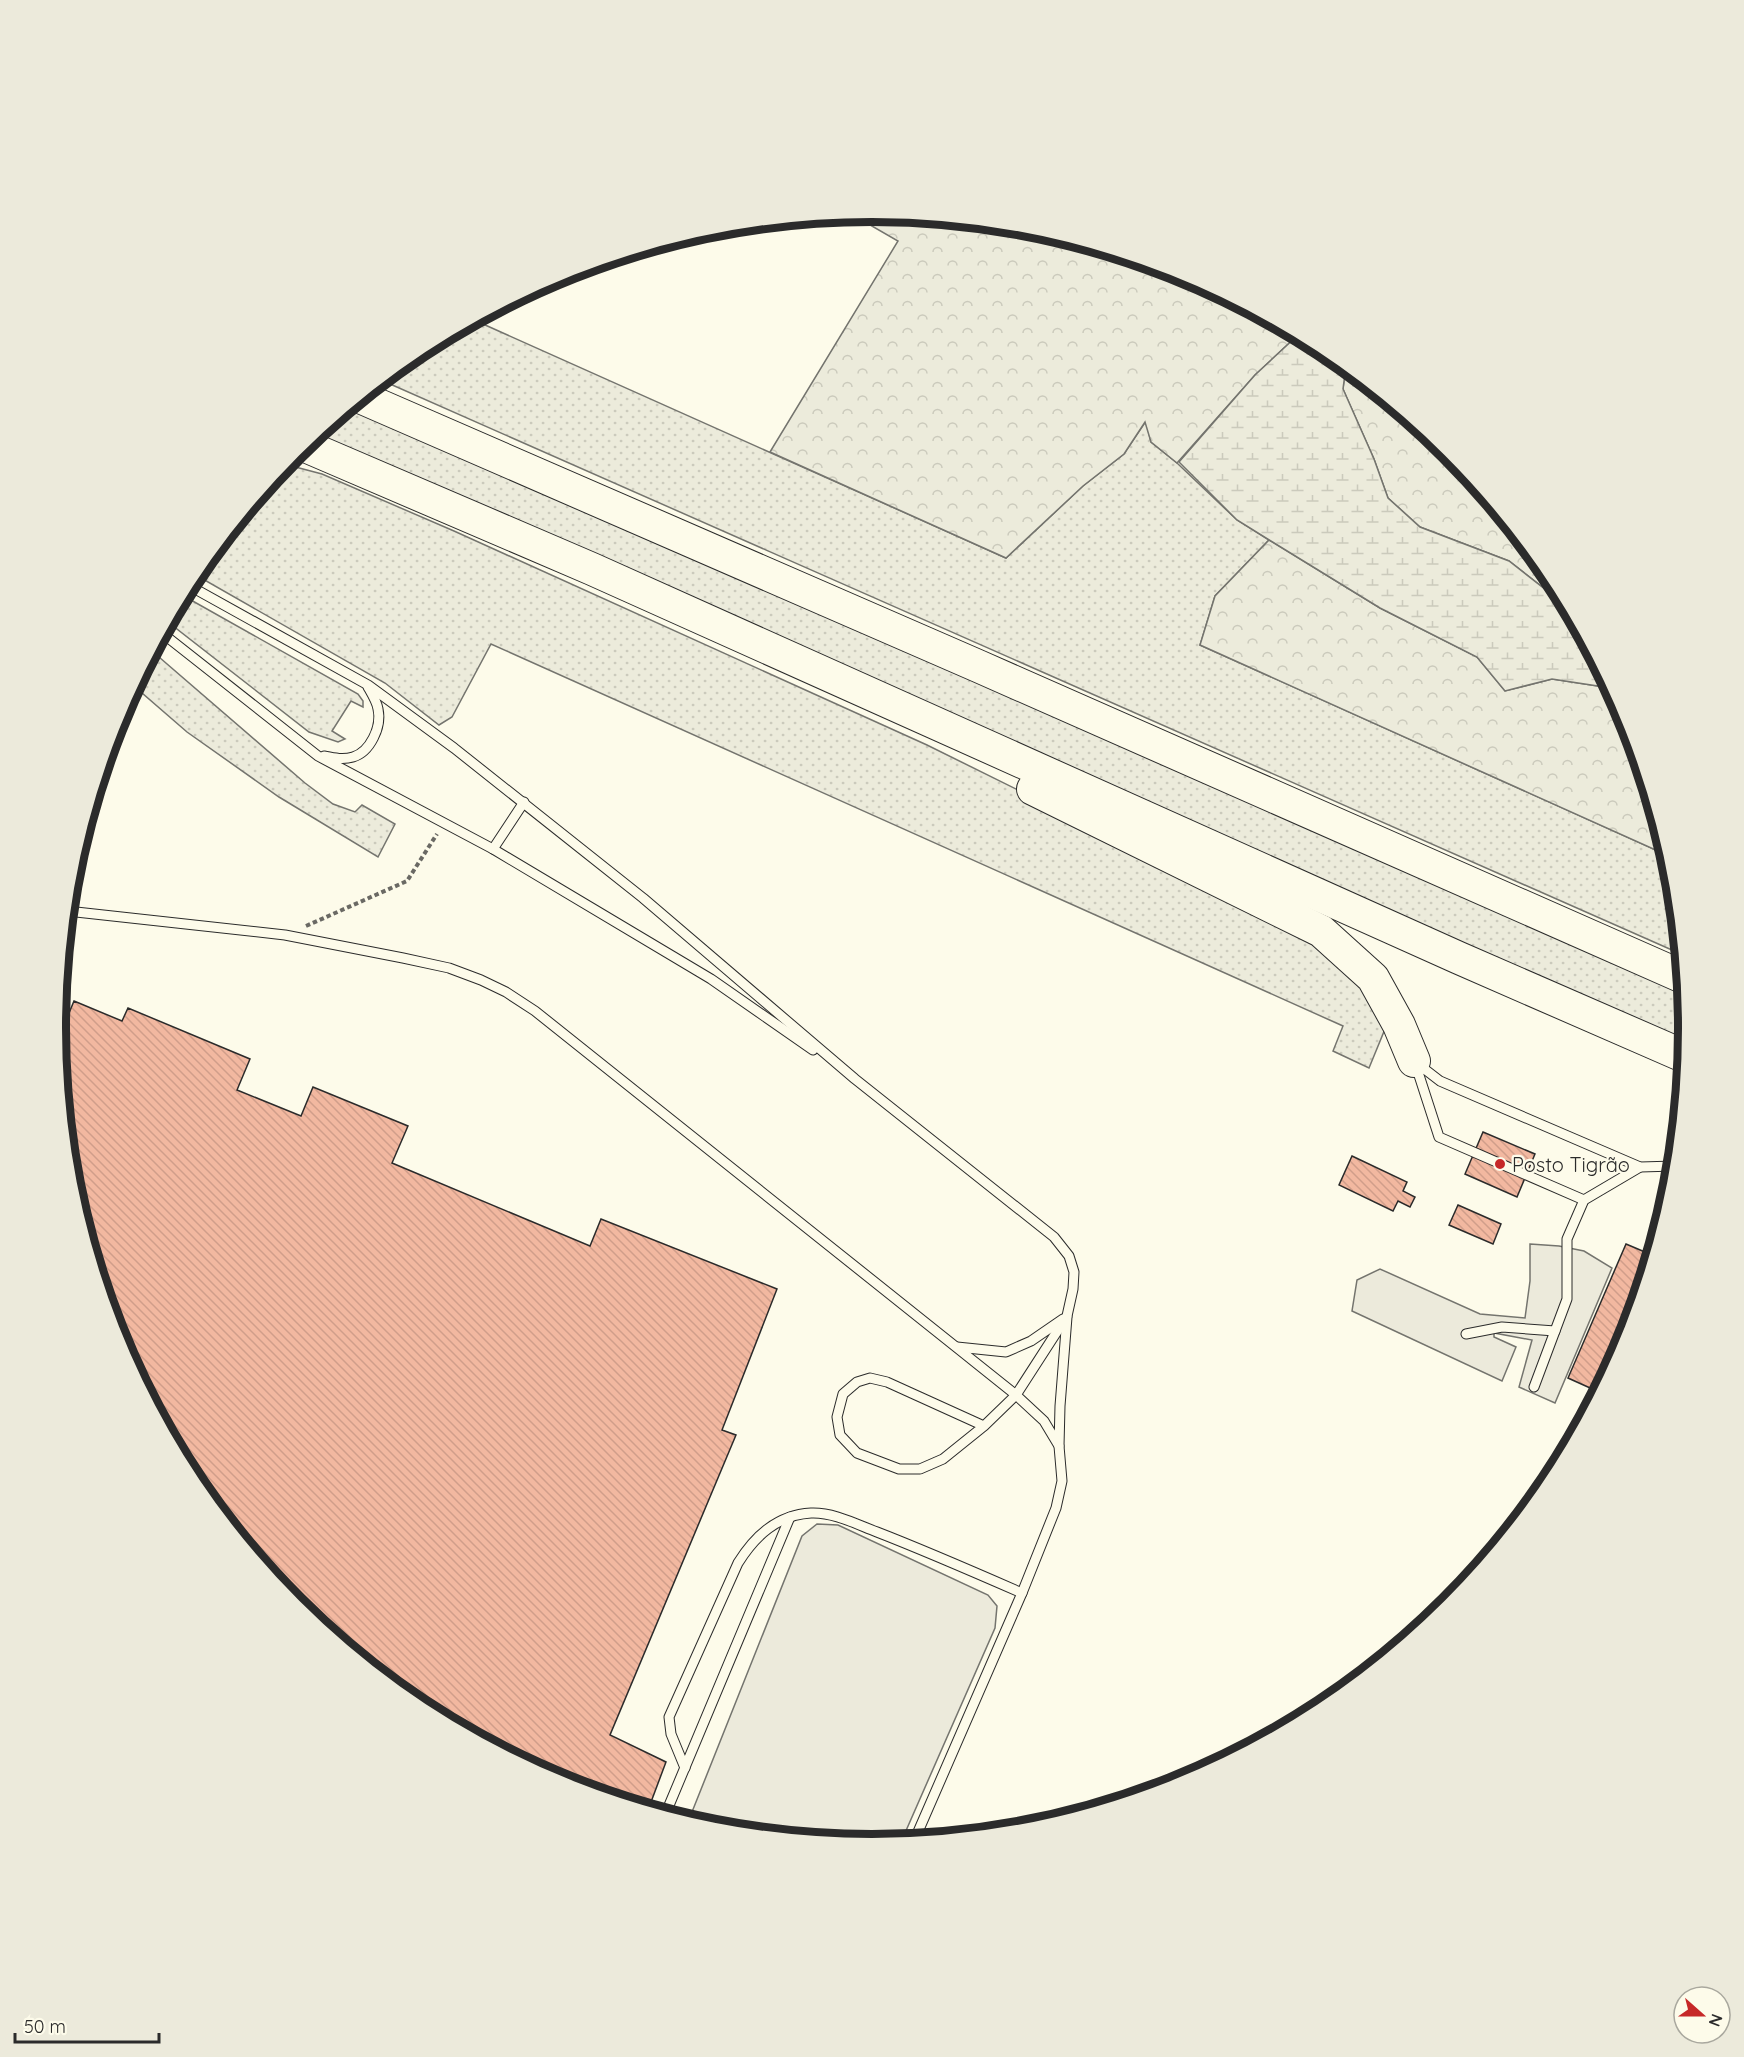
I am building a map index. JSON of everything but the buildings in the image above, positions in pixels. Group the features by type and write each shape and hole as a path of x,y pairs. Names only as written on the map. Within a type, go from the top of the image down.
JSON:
{"highway":[{"path":"368,400 967,661 1676,974"},
{"path":"309,452 385,480 592,569 1677,1053"},
{"path":"592,569 706,638 955,751 1321,931 1373,978 1399,1025 1414,1061"}],"lane":[{"path":"196,590 368,686 454,748 643,898 855,1079 1054,1237 1069,1256 1074,1272 1067,1316 1059,1446 1062,1481 1056,1508 1022,1593 917,1833"},
{"path":"167,637 318,756 494,849 711,980 855,1079"},
{"path":"318,756 342,759 355,756 369,746 379,724 379,716 378,708 368,686"},
{"path":"494,849 524,802"},
{"path":"75,912 285,934 449,968 506,992 535,1011 1016,1395 1044,1421 1059,1446"},
{"path":"1414,1061 1440,1081 1640,1167 1666,1166"},
{"path":"1414,1061 1439,1137 1584,1200"},
{"path":"1534,1387 1567,1299 1568,1239 1584,1200 1640,1167"},
{"path":"956,1347 1006,1352 1031,1341 1067,1316"},
{"path":"984,1426 887,1382 870,1378 857,1382 843,1394 837,1417 840,1435 856,1452 899,1469 920,1469 943,1459 984,1426 1016,1395 1067,1316"},
{"path":"1466,1334 1502,1327 1555,1331"},
{"path":"685,1768 671,1734 669,1716 738,1563 752,1542 772,1526 790,1517 811,1513 829,1514 918,1548 1022,1593"},
{"path":"668,1808 790,1517"}],"path":[{"path":"285,934 407,881 444,823"}],"green space":[{"path":"865,222 925,224 977,229 1081,250 1131,265 1180,284 1228,306 1292,341 1255,375 1177,463 1151,442 1145,422 1124,454 1083,486 1006,558 770,452 898,241"},
{"path":"482,323 1006,558 1083,486 1124,454 1146,421 1151,442 1177,463 1237,520 1269,540 1215,596 1200,645 1658,851 1674,951 389,383 424,358"},
{"path":"1292,341 1345,376 1343,389 1374,459 1388,498 1420,527 1509,561 1549,592 1570,626 1602,687 1552,679 1505,691 1477,657 1380,608 1237,520 1179,462 1255,375"},
{"path":"1345,376 1403,423 1442,459 1478,497 1511,538 1549,592 1509,561 1420,527 1388,498 1374,459 1343,389"},
{"path":"358,408 1676,987 1678,1039 321,441"},
{"path":"295,467 322,474 454,531 927,745 1190,875 1327,952 1362,987 1385,1029 1369,1068 1333,1051 1343,1026 491,644 452,717 439,725 385,683 203,579 266,497"},
{"path":"1269,540 1380,608 1477,657 1505,691 1552,679 1602,687 1635,769 1658,851 1200,645 1215,596"},
{"path":"190,600 358,694 363,701 363,707 351,701 332,731 345,739 338,742 309,732 173,626"},
{"path":"158,656 305,783 333,804 355,812 362,805 395,824 378,857 279,797 187,732 140,691"}],"shaded area":[{"path":"1530,1244 1584,1251 1612,1268 1555,1403 1519,1387 1532,1340 1494,1333 1494,1337 1516,1347 1502,1381 1352,1311 1357,1280 1380,1269 1480,1314 1525,1318 1530,1281"},
{"path":"817,1524 838,1525 988,1595 997,1606 995,1628 905,1833 819,1833 767,1828 691,1814 802,1536"}],"place":[{"name":"Posto Tigrão","path":"1500,1164"}]}
